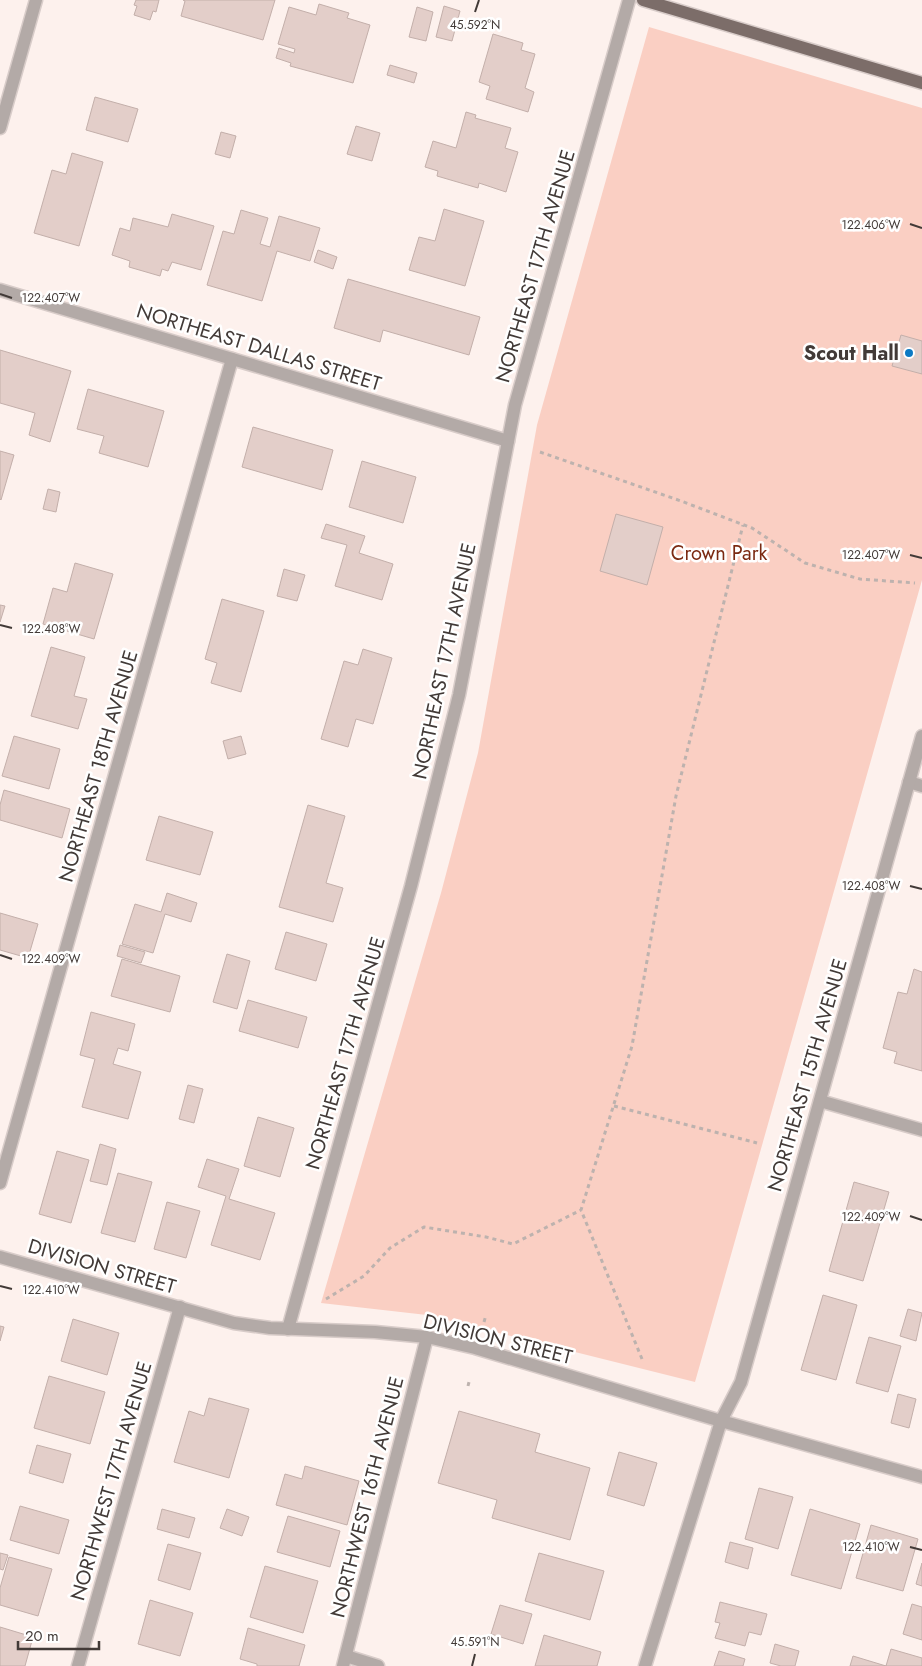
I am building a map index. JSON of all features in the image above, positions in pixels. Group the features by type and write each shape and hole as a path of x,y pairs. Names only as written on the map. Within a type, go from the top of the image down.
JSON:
{"main road":[{"path":"643,0 922,83"}],"street":[{"path":"0,128 36,0"},
{"name":"NORTHEAST 17TH AVENUE","path":"288,1329 411,886 457,704 515,404 629,0"},
{"name":"NORTHEAST DALLAS STREET","path":"0,290 508,441"},
{"name":"NORTHEAST 18TH AVENUE","path":"0,1183 232,359"},
{"name":"NORTHEAST 15TH AVENUE","path":"645,1666 721,1421 740,1382 922,736"},
{"path":"909,782 922,786"},
{"path":"820,1101 922,1130"},
{"name":"DIVISION STREET","path":"0,1257 234,1323 288,1329 375,1332 427,1337 475,1348 721,1421 922,1476"},
{"name":"NORTHWEST 17TH AVENUE","path":"78,1666 180,1307"},
{"name":"NORTHWEST 16TH AVENUE","path":"345,1661 427,1337"},
{"path":"345,1661 378,1666"}],"path":[{"path":"540,452 752,528 805,563 860,579 915,583"},
{"path":"642,1359 580,1210 632,1046 676,796 743,525"},
{"path":"614,1106 757,1143"},
{"path":"326,1299 364,1276 390,1248 424,1227 513,1244 580,1210"},
{"path":"484,1322 486,1316"}],"green space":[{"name":"Crown Park","path":"649,27 922,108 922,580 695,1382 427,1315 321,1303 441,893 478,753 537,425"}],"building":[{"path":"136,0 159,0 156,12 153,11 150,20 134,15 137,6 134,5"},
{"path":"183,0 275,0 263,40 181,16 185,1"},
{"path":"319,4 349,13 347,18 370,25 353,83 290,66 291,63 276,58 279,48 294,53 295,49 278,44 289,7 316,15"},
{"path":"444,6 460,11 452,41 436,37"},
{"path":"417,7 433,12 426,41 409,37"},
{"path":"493,34 523,43 521,50 535,54 525,88 534,92 528,112 486,99 490,86 479,82"},
{"path":"390,65 417,73 414,83 387,75"},
{"path":"95,97 138,109 128,142 86,130"},
{"path":"466,112 476,115 475,118 511,128 505,148 518,152 506,192 479,183 478,188 437,176 438,171 425,167 433,141 456,148"},
{"path":"356,126 380,133 372,161 347,154"},
{"path":"221,132 236,136 230,158 215,154"},
{"path":"72,153 103,162 79,246 34,233 52,170 66,174"},
{"path":"444,209 484,221 465,286 409,270 419,237 435,241"},
{"path":"241,210 268,218 260,244 270,247 279,216 320,228 310,261 277,251 262,301 207,285 223,231 234,234"},
{"path":"172,214 214,226 201,270 172,262 168,271 162,269 160,276 129,267 130,261 112,255 120,228 130,231 133,218 168,227"},
{"path":"318,250 337,257 333,269 314,262"},
{"path":"348,279 480,317 469,355 383,330 380,342 334,328"},
{"name":"Scout Hall","path":"901,335 922,341 922,374 892,366"},
{"path":"0,350 71,371 50,442 29,435 35,413 0,403"},
{"path":"88,389 164,411 148,467 99,453 104,436 77,429"},
{"path":"253,427 333,450 322,490 242,467"},
{"path":"0,451 14,455 1,500 0,499"},
{"path":"362,461 416,477 403,523 349,507"},
{"path":"48,489 60,492 56,512 43,509"},
{"path":"616,514 663,527 647,585 600,571"},
{"path":"326,524 365,536 359,553 393,564 382,600 335,586 347,545 321,538"},
{"path":"75,563 113,574 94,639 43,624 53,588 67,592"},
{"path":"284,569 305,575 297,601 277,596"},
{"path":"222,599 264,611 241,692 211,683 217,663 205,659"},
{"path":"0,605 5,606 0,622"},
{"path":"51,647 85,657 74,696 87,699 78,729 31,716"},
{"path":"363,649 392,658 373,724 356,719 348,747 321,739 344,661 358,665"},
{"path":"14,736 60,749 49,789 2,776"},
{"path":"241,736 246,754 228,759 223,741"},
{"path":"4,790 70,809 62,838 0,820 0,805"},
{"path":"308,805 345,816 326,883 343,888 333,922 279,907"},
{"path":"159,816 213,832 200,875 146,860"},
{"path":"167,893 197,903 191,922 165,914 153,953 122,944 135,904 161,912"},
{"path":"0,913 38,924 28,958 0,950"},
{"path":"286,932 327,944 316,981 275,969"},
{"path":"120,945 145,952 141,963 117,956"},
{"path":"227,954 250,961 237,1009 213,1002"},
{"path":"122,959 180,976 170,1012 111,996"},
{"path":"914,969 922,972 922,1071 894,1063 897,1052 883,1048 898,992 907,994"},
{"path":"248,1000 307,1017 298,1048 239,1031"},
{"path":"91,1012 135,1024 128,1051 118,1048 113,1064 141,1072 128,1119 82,1107 95,1059 80,1055"},
{"path":"188,1085 203,1089 194,1123 179,1119"},
{"path":"258,1117 294,1128 280,1177 244,1166"},
{"path":"100,1144 116,1149 107,1185 90,1181"},
{"path":"57,1151 89,1160 71,1223 39,1214"},
{"path":"207,1159 239,1169 229,1199 275,1213 260,1260 211,1245 226,1196 198,1187"},
{"path":"118,1173 152,1182 135,1242 101,1233"},
{"path":"854,1182 889,1192 863,1281 829,1271"},
{"path":"167,1202 200,1211 186,1258 154,1249"},
{"path":"823,1295 857,1305 836,1380 801,1370"},
{"path":"908,1309 922,1313 916,1341 900,1336"},
{"path":"73,1319 119,1333 107,1375 61,1361"},
{"path":"0,1326 4,1327 0,1341"},
{"path":"869,1337 901,1346 888,1392 856,1383"},
{"path":"49,1376 105,1392 90,1444 34,1428"},
{"path":"898,1394 916,1399 909,1428 891,1423"},
{"path":"209,1398 249,1409 229,1478 174,1462 189,1411 204,1416"},
{"path":"459,1411 540,1434 535,1452 590,1468 570,1540 492,1518 497,1500 438,1483"},
{"path":"37,1445 71,1454 63,1483 29,1473"},
{"path":"619,1452 657,1463 644,1506 607,1495"},
{"path":"305,1466 359,1481 347,1525 276,1505 285,1474 302,1479"},
{"path":"759,1488 793,1497 778,1549 745,1539"},
{"path":"20,1506 69,1520 59,1554 10,1540"},
{"path":"162,1509 195,1518 189,1538 157,1529"},
{"path":"227,1509 249,1517 242,1536 220,1528"},
{"path":"810,1509 860,1524 841,1589 791,1575"},
{"path":"288,1516 340,1531 330,1567 277,1552"},
{"path":"871,1525 918,1539 903,1591 856,1578"},
{"path":"730,1542 753,1548 748,1569 725,1562"},
{"path":"168,1544 201,1553 190,1590 158,1580"},
{"path":"0,1553 8,1555 3,1570 0,1569"},
{"path":"539,1553 604,1571 590,1620 525,1601"},
{"path":"9,1557 52,1569 38,1616 0,1605 0,1588"},
{"path":"922,1563 922,1586 916,1584"},
{"path":"265,1566 318,1581 303,1633 250,1617"},
{"path":"150,1600 193,1613 180,1656 138,1644"},
{"path":"720,1602 767,1614 761,1635 749,1632 745,1646 715,1638 720,1623 715,1622"},
{"path":"912,1604 922,1607 922,1640 903,1634"},
{"path":"500,1605 532,1614 523,1644 491,1634"},
{"path":"0,1627 33,1637 25,1666 0,1666"},
{"path":"248,1628 305,1645 299,1666 257,1666 257,1664 240,1659"},
{"path":"544,1635 601,1652 597,1666 535,1666"},
{"path":"775,1644 799,1651 795,1666 781,1666 770,1663"},
{"path":"891,1649 922,1658 922,1666 886,1666"},
{"path":"719,1651 745,1659 743,1666 714,1666"},
{"path":"853,1656 886,1666 850,1666"}],"place":[{"name":"Scout Hall","path":"909,353"}]}
